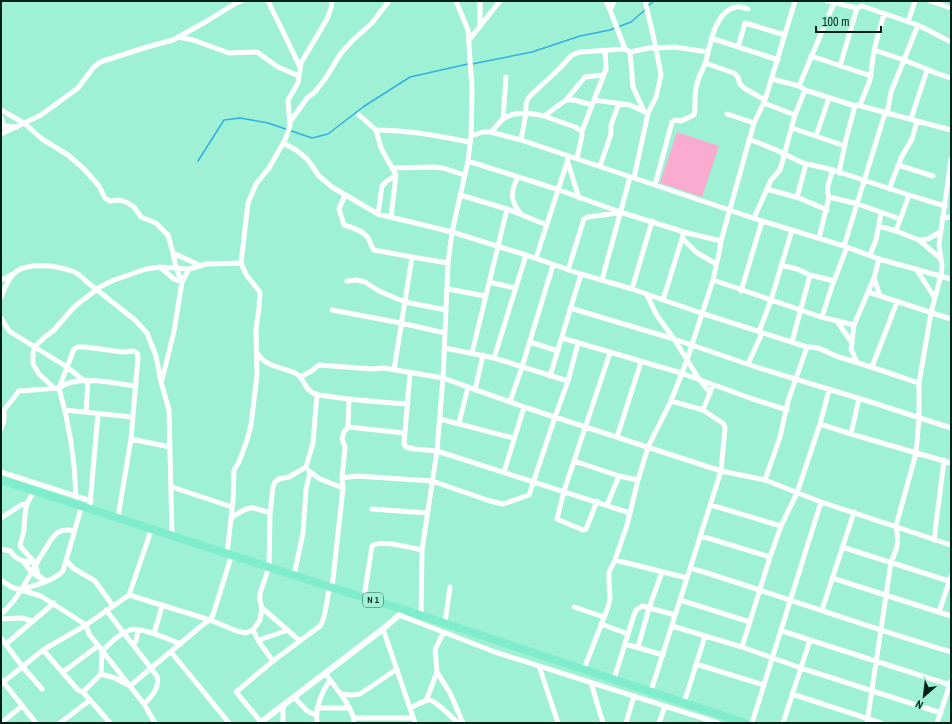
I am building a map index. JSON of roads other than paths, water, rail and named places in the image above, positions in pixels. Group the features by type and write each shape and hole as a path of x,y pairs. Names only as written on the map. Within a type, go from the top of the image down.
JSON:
{"highway":[{"name":"N 1","path":"1,480 88,505 118,517 364,597 402,613 421,615 745,723"}],"street":[{"path":"1,134 41,115 78,88 93,68 100,62 146,47 168,42 242,1"},
{"path":"268,1 300,67"},
{"path":"130,686 210,620 213,615 230,554 234,470 239,462 251,424 257,375 258,353 256,329 260,292 247,276 241,263 247,207 252,191 269,168 288,133 290,122 288,100 296,87 300,67 306,54 321,31 331,8 332,1"},
{"path":"290,122 303,103 315,92 325,79 341,53 372,23 389,1"},
{"path":"421,615 422,550 437,451 444,378 448,263 452,232 468,161 470,139 472,89 468,30 456,1"},
{"path":"480,1 480,26"},
{"path":"469,40 500,1"},
{"path":"606,1 628,51 633,87 646,112"},
{"path":"610,10 614,1"},
{"path":"602,280 620,212 632,177 646,112 656,97 661,75 645,1"},
{"path":"584,669 610,599 608,583 609,572 615,560 630,513 648,447 671,400 687,360 713,280 721,241 749,139 772,79 795,1"},
{"path":"827,1 857,8 862,6 918,25 951,42"},
{"path":"908,22 915,1"},
{"path":"930,1 951,8"},
{"path":"799,86 834,3"},
{"path":"655,185 672,122 675,120 681,121 694,115 696,104 696,86 705,63 711,38 720,19 729,10 737,6 748,9"},
{"path":"840,66 857,8"},
{"path":"840,173 845,146 858,106 871,76 874,50 884,14"},
{"path":"738,47 745,23 785,35"},
{"path":"822,317 892,92 918,25"},
{"path":"178,37 193,40 229,53 258,52 278,67 299,76"},
{"path":"711,38 778,60"},
{"path":"521,140 526,113 526,104 529,97 572,55 580,52 628,51 674,47 708,52"},
{"path":"874,50 951,78"},
{"path":"576,158 582,131 606,69 605,51"},
{"path":"811,56 871,76"},
{"path":"705,63 734,73 744,88 764,102 795,115"},
{"path":"911,119 927,70"},
{"path":"544,116 566,100 585,77 603,75"},
{"path":"503,119 506,77"},
{"path":"772,79 799,86 805,90 829,98 951,130"},
{"path":"754,218 771,180 780,170 795,115 805,90"},
{"path":"816,136 829,98"},
{"path":"566,100 619,103 630,105 646,112"},
{"path":"600,166 611,134 611,125 619,103"},
{"path":"1,110 24,123 42,139 68,155 84,169 99,186 105,198 110,201 120,200 128,203 134,206 141,217 156,223 168,235 176,268 182,282"},
{"path":"492,132 503,119 514,114 526,113 544,116 582,131"},
{"path":"727,114 754,123"},
{"path":"359,115 376,130 381,148 396,176 391,218"},
{"path":"1,117 3,127 18,127"},
{"path":"889,189 902,156 912,139 917,121"},
{"path":"792,128 845,146"},
{"path":"376,130 421,132 470,139 483,132 492,132 570,156 762,221 845,246 879,259 951,279"},
{"path":"749,139 806,164 833,170 945,206"},
{"path":"283,143 296,150 307,159 319,176 332,187 378,214 452,232 536,258 553,265 632,289 701,314 761,333 807,347 824,349 831,354 919,383"},
{"path":"536,258 570,156"},
{"path":"867,721 891,562 898,545 896,526 916,453 919,419 919,383 931,313 941,275 942,266 939,245 940,232 949,191 951,159"},
{"path":"468,161 559,190 620,212 684,232 721,241"},
{"path":"568,162 579,198"},
{"path":"797,197 806,164"},
{"path":"898,165 933,176"},
{"path":"393,168 433,167 443,168 464,175"},
{"path":"819,238 827,210 829,197 827,188 833,170"},
{"path":"378,214 382,186 396,176"},
{"path":"518,177 512,190 512,200 515,207 521,214"},
{"path":"767,188 797,197 827,210"},
{"path":"345,195 339,209 344,225 369,238 371,248 374,250 448,263"},
{"path":"460,195 521,214 547,225"},
{"path":"896,231 909,195"},
{"path":"829,197 858,204 900,219"},
{"path":"472,353 506,209"},
{"path":"568,270 584,219 620,212"},
{"path":"870,255 876,240 881,213"},
{"path":"942,218 951,217"},
{"path":"632,289 652,221"},
{"path":"741,290 762,221"},
{"path":"878,226 919,240 941,259"},
{"path":"748,364 761,333 792,230"},
{"path":"663,300 684,232"},
{"path":"919,240 928,239 940,232"},
{"path":"683,239 696,252 716,264"},
{"path":"172,253 201,266"},
{"path":"494,358 526,255"},
{"path":"394,370 412,257"},
{"path":"856,362 851,349 854,325 874,278 879,259"},
{"path":"76,497 75,470 65,410 57,388 39,374 33,364 33,353 36,346 44,337 54,330 75,306 114,280 146,269 160,267 189,269 219,263 241,263"},
{"path":"1,280 26,266 38,265 73,271 130,316 147,333 156,356 161,382 169,410 172,535"},
{"path":"510,402 553,265"},
{"path":"781,265 834,281"},
{"path":"942,266 951,279"},
{"path":"160,267 174,279 182,282"},
{"path":"161,382 174,331 182,282 189,269"},
{"path":"916,269 935,298"},
{"path":"1,297 13,274"},
{"path":"550,376 581,274"},
{"path":"792,342 810,275"},
{"path":"874,278 880,296"},
{"path":"347,281 357,280 365,282 379,291 405,302 446,310"},
{"path":"713,280 822,317 854,325"},
{"path":"489,282 515,288"},
{"path":"448,289 485,296"},
{"path":"868,292 950,318"},
{"path":"647,295 656,314 710,393"},
{"path":"872,367 897,302"},
{"path":"570,308 674,339 748,364 859,398 919,419 951,428"},
{"path":"332,310 445,333"},
{"path":"1,318 9,331 36,346 85,380"},
{"path":"837,321 852,343"},
{"path":"562,338 681,373 787,410"},
{"path":"530,342 558,350"},
{"path":"342,478 357,476 432,481 503,504 529,495 568,381 578,343"},
{"path":"57,388 72,352 78,347 122,352 134,351 137,353 138,357 130,438 118,517"},
{"path":"765,480 780,437 788,401 807,347"},
{"path":"445,348 494,358 568,381"},
{"path":"258,353 262,360 282,370 295,373 300,377 305,387 317,394 349,399 408,404"},
{"path":"597,501 586,529 583,530 557,519 564,491 610,353"},
{"path":"475,390 483,356"},
{"path":"617,437 641,362"},
{"path":"300,377 319,365 372,369 384,368 444,378 468,388 524,407 721,471 765,480 822,502 951,545"},
{"path":"410,373 404,433 404,444 406,447 437,451 597,501 630,513"},
{"path":"85,380 86,412"},
{"path":"1,429 4,420 3,411 19,391 57,388 66,383 85,380 135,386"},
{"path":"703,410 713,384"},
{"path":"459,423 468,388"},
{"path":"742,647 770,558 781,526 797,493 830,390"},
{"path":"129,595 210,620 246,633 253,630 260,620 262,608 260,592 269,567 270,513 273,487 275,482 279,479 289,477 306,467 312,443 317,394"},
{"path":"851,434 859,398"},
{"path":"349,399 348,427 342,438 345,448 342,478 343,488 331,587 322,623 236,692 260,723 402,613 443,633 539,666 718,723"},
{"path":"651,691 721,471 725,428 724,424 703,410 671,400"},
{"path":"504,472 513,438 524,407"},
{"path":"65,410 132,417"},
{"path":"22,589 59,576 63,571 74,531 88,505 98,414"},
{"path":"440,419 513,438"},
{"path":"820,424 951,463"},
{"path":"348,427 404,433"},
{"path":"130,438 170,447"},
{"path":"934,540 944,460"},
{"path":"574,461 619,476 638,480"},
{"path":"306,467 310,473 320,479 343,488"},
{"path":"1,472 76,497 88,505"},
{"path":"294,575 303,532 306,489 310,473"},
{"path":"607,505 619,476"},
{"path":"172,487 232,507"},
{"path":"36,490 31,494 26,504 24,531 20,546 35,563 38,575 45,581"},
{"path":"752,723 822,502"},
{"path":"1,518 26,504"},
{"path":"711,505 781,526"},
{"path":"231,518 244,509 253,507 270,513"},
{"path":"372,509 427,513"},
{"path":"822,610 854,512"},
{"path":"36,723 2,681 43,650 86,626 106,610 129,595 152,528"},
{"path":"1,614 14,602 35,563 51,539 57,533 64,530 74,531"},
{"path":"701,536 770,558"},
{"path":"364,597 372,546 375,544 385,543 422,550"},
{"path":"842,547 950,579 939,612"},
{"path":"1,549 10,551 15,558 35,563"},
{"path":"66,560 73,568 95,581 113,606"},
{"path":"615,560 687,578"},
{"path":"23,561 35,576 45,581"},
{"path":"691,568 822,610 880,631 951,652"},
{"path":"638,647 649,608 662,572"},
{"path":"832,578 951,616"},
{"path":"1,580 11,587 22,589 41,596 54,603 86,626 89,634 144,704 155,723"},
{"path":"445,623 450,587"},
{"path":"680,600 750,622"},
{"path":"6,644 54,603"},
{"path":"154,634 162,606"},
{"path":"614,679 633,618 639,607 642,606 676,615"},
{"path":"574,607 604,617"},
{"path":"262,608 300,641"},
{"path":"106,610 157,676 158,681 153,695 144,704"},
{"path":"1,619 22,618 32,621"},
{"path":"601,624 628,634"},
{"path":"672,626 742,647 801,668 941,712"},
{"path":"324,674 342,694 354,720 414,720 383,629"},
{"path":"83,692 101,674 102,651 117,636 129,630 138,630 154,634 181,644"},
{"path":"133,645 136,641 138,630"},
{"path":"253,630 259,642 273,661"},
{"path":"259,642 262,639 288,630"},
{"path":"782,631 950,683 938,723"},
{"path":"443,633 434,650 437,672 450,693 463,723"},
{"path":"684,703 705,636"},
{"path":"1,638 42,689"},
{"path":"783,723 810,640"},
{"path":"625,644 663,655"},
{"path":"63,672 98,646"},
{"path":"43,650 78,690 83,692 107,722"},
{"path":"171,652 229,723"},
{"path":"696,664 764,685"},
{"path":"539,666 558,723"},
{"path":"342,694 360,694 397,669"},
{"path":"410,708 426,701 437,672"},
{"path":"101,674 115,678 130,686"},
{"path":"317,723 316,715 323,691 330,680"},
{"path":"591,682 603,723"},
{"path":"792,694 867,721 881,723"},
{"path":"626,723 634,696"},
{"path":"294,697 307,711 316,715"},
{"path":"60,723 90,700"},
{"path":"426,701 434,702 458,723"},
{"path":"283,723 284,705"},
{"path":"1,723 22,706"},
{"path":"659,723 665,706"},
{"path":"318,708 349,708"},
{"path":"712,712 718,723"}],"waterway":[{"path":"648,6 654,1"},
{"path":"472,64 532,52 580,36 610,30 631,22 646,9"},
{"path":"198,161 224,120 240,118 268,123 312,138 328,134 363,107 410,77 468,64"}]}
